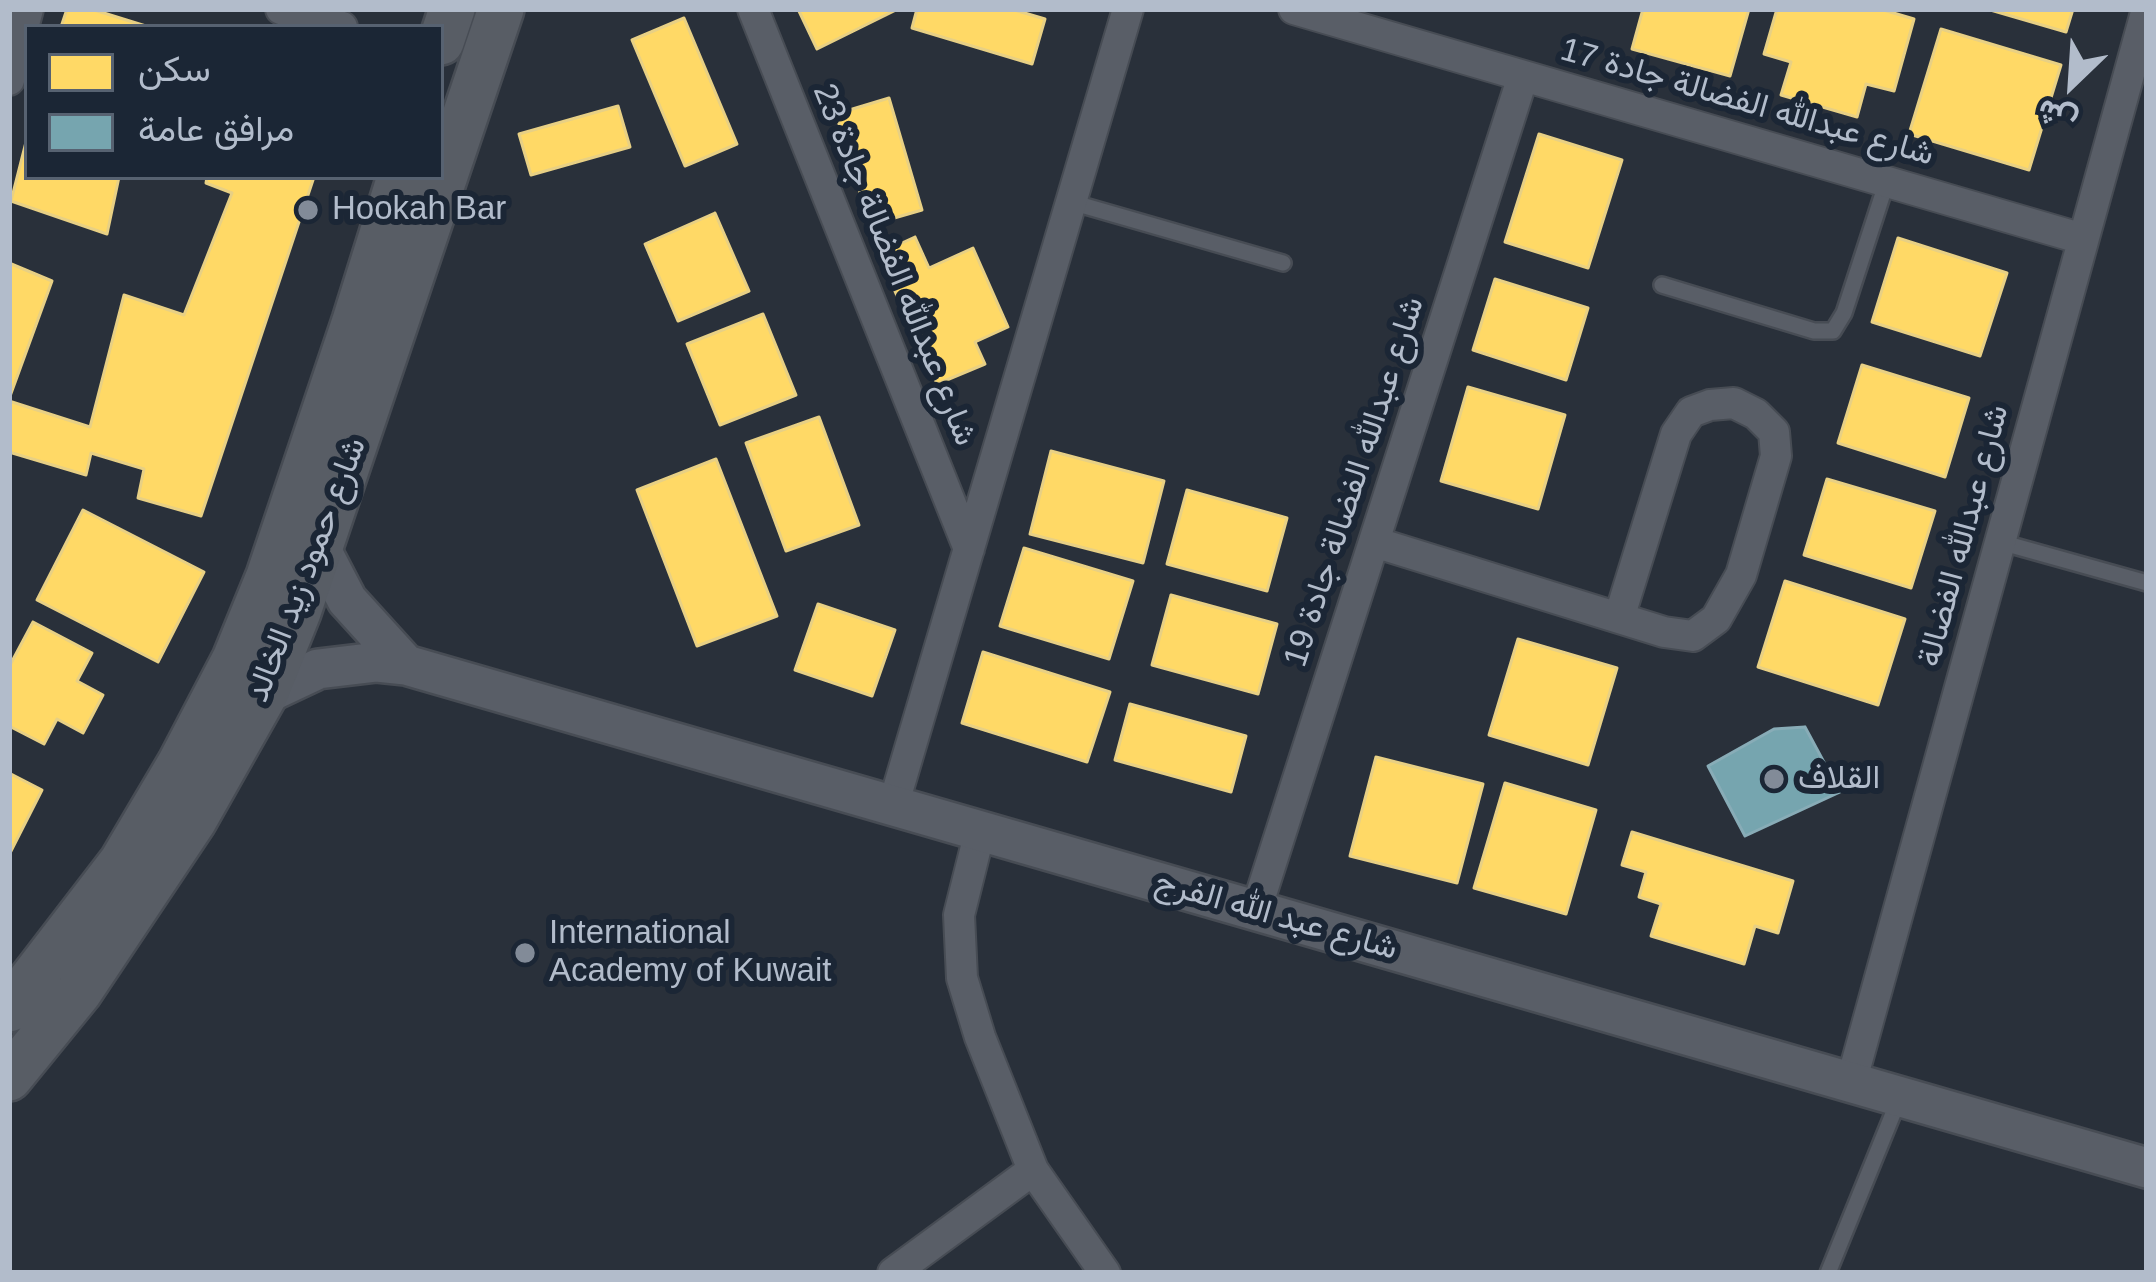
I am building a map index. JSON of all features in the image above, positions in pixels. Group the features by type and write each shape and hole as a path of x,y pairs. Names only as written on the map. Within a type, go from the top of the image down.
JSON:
{"main road":[{"name":"شارع حمود زيد الخالد","path":"444,123 462,61 501,9"},
{"name":"شارع حمود زيد الخالد","path":"9,1009 23,967 122,862 235,659 269,576 399,180"},
{"name":"شارع حمود زيد الخالد","path":"9,1078 79,992 194,820 265,694 320,548 427,180"}],"street":[{"path":"9,80 28,9"},
{"path":"281,9 333,24"},
{"name":"شارع عبدالله الفضالة جادة 23","path":"753,9 969,548"},
{"name":"شارع عبدالله الفضالة جادة 23","path":"893,806 1128,9"},
{"name":"شارع عبدالله الفضالة","path":"1851,1083 2146,9"},
{"name":"شارع عبدالله الفضالة جادة 17","path":"1313,12 2083,238"},
{"name":"شارع عبدالله الفضالة جادة 19","path":"1256,910 1523,76"},
{"path":"1374,542 1664,632 1693,636 1716,619 1741,574 1776,456 1774,432 1756,414 1734,404 1710,404 1691,412 1676,434 1619,618"},
{"path":"320,548 346,600 406,665"},
{"name":"شارع عبد الله الفرج","path":"265,694 318,669 362,663 406,665 2147,1168"},
{"path":"980,831 958,915 962,978 1033,1170 1105,1273"},
{"path":"893,1273 1033,1170"}],"lane":[{"path":"1662,285 1814,332 1833,331 1844,313 1886,182"},
{"path":"1071,202 1283,263"},
{"path":"2000,542 2147,583"},
{"path":"1828,1273 1900,1096"}],"building: سكن":[{"path":"67,9 91,9 139,24 62,24"},
{"path":"798,9 898,9 817,49"},
{"path":"917,9 1011,9 1045,19 1032,64 912,28"},
{"path":"1643,9 1749,9 1730,76 1632,49"},
{"path":"1777,9 1880,9 1914,19 1894,91 1866,84 1857,117 1781,95 1791,62 1764,54"},
{"path":"1987,9 2073,9 2066,32"},
{"path":"684,18 737,144 685,166 632,40"},
{"path":"1941,29 2061,65 2029,170 1909,134"},
{"path":"889,98 922,210 870,225 836,114"},
{"path":"618,106 630,147 531,175 519,134"},
{"path":"1539,134 1622,160 1588,268 1505,242"},
{"path":"24,150 24,180 118,180 107,234 11,201"},
{"path":"313,180 201,516 138,498 144,469 91,453 86,475 9,452 9,401 90,427 124,295 184,315 232,193 206,183"},
{"path":"715,213 749,291 678,321 645,244"},
{"path":"915,237 929,268 973,248 1008,327 975,342 985,364 937,384 878,254"},
{"path":"1898,238 2007,273 1980,356 1872,322"},
{"path":"9,263 52,281 9,399"},
{"path":"1495,279 1588,308 1566,380 1473,350"},
{"path":"763,314 796,395 720,425 687,344"},
{"path":"1862,365 1969,398 1945,477 1838,443"},
{"path":"1468,387 1565,415 1538,509 1441,481"},
{"path":"819,417 859,525 786,551 746,443"},
{"path":"1051,451 1164,481 1143,563 1030,534"},
{"path":"716,459 777,616 697,646 637,490"},
{"path":"1827,479 1935,511 1911,588 1804,555"},
{"path":"1187,490 1287,518 1267,591 1167,564"},
{"path":"83,510 204,572 158,662 37,600"},
{"path":"1024,548 1133,581 1109,659 1000,626"},
{"path":"1785,581 1905,619 1878,705 1758,667"},
{"path":"1171,595 1277,624 1258,694 1152,665"},
{"path":"818,604 895,630 872,696 795,670"},
{"path":"33,622 92,653 77,681 103,695 83,733 57,719 44,744 9,726 9,667"},
{"path":"1518,639 1617,668 1588,765 1489,735"},
{"path":"983,652 1110,692 1087,762 962,723"},
{"path":"1130,704 1246,736 1231,792 1115,760"},
{"path":"1376,757 1483,784 1457,883 1350,856"},
{"path":"9,773 42,790 10,853 9,853"},
{"path":"1505,783 1596,810 1566,914 1474,888"},
{"path":"1632,832 1793,881 1778,933 1755,926 1744,964 1651,936 1661,904 1639,897 1646,872 1622,865"}],"building: مرافق عامة":[{"name":"القلاف","path":"1805,727 1840,792 1745,836 1708,766 1774,729"}],"place":[{"name":"Hookah Bar","path":"308,210"},
{"name":"القلاف","path":"1774,779"},
{"name":"International Academy of Kuwait","path":"525,953"}]}
